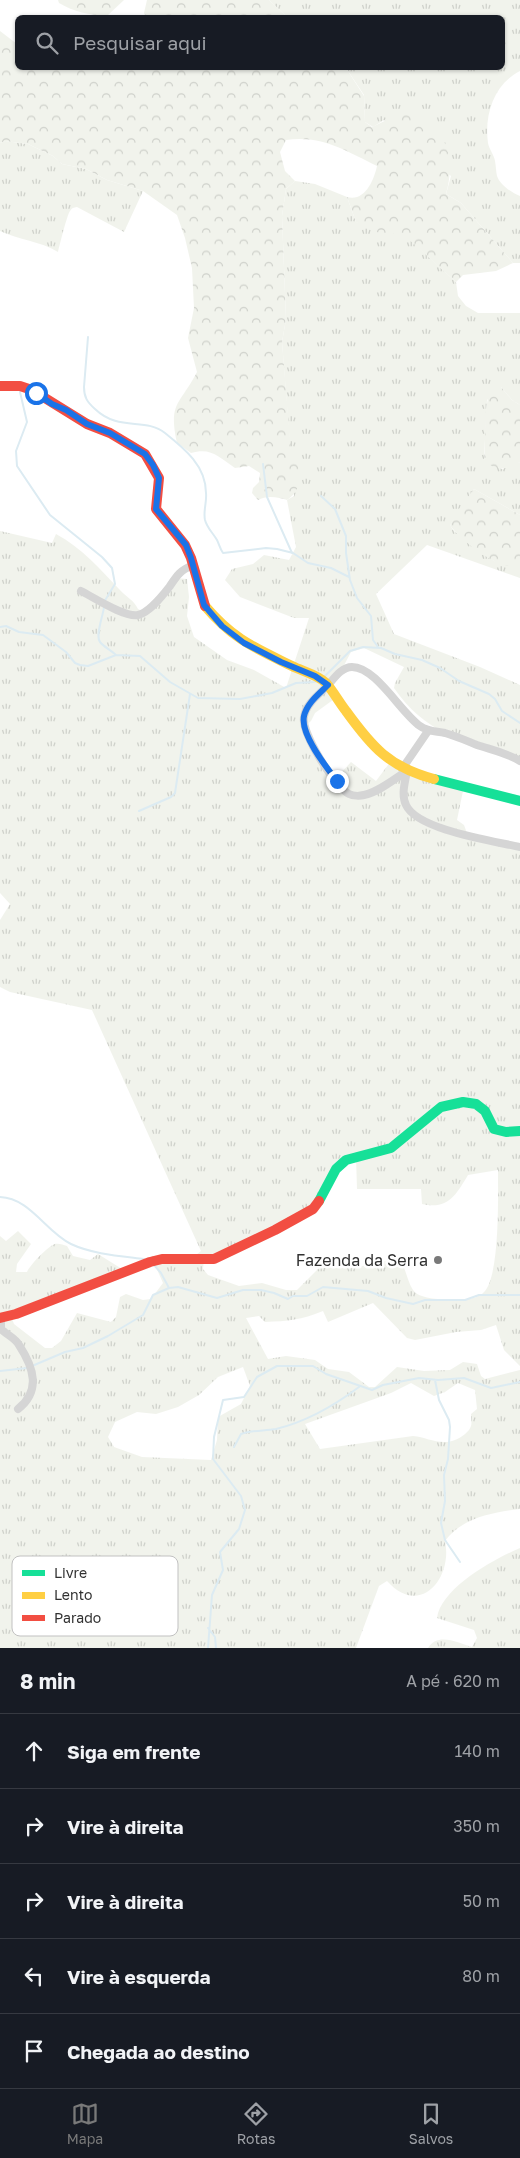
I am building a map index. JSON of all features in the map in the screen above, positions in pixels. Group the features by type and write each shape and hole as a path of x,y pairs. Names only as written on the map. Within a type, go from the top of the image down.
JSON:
{"street":[{"path":"0,386 20,386 32,390 87,424 110,433 145,454 159,478 156,509 186,545 204,605 222,626 244,643 281,662 315,676 328,685 362,735 378,752 404,770 520,801"},
{"path":"81,591 126,614 138,615 149,608 182,570 192,566"},
{"path":"428,731 404,770 364,796 349,794 342,789 318,755 303,721 306,710 342,670 357,667 370,675 386,690 403,711 428,731 454,736 501,752 520,761"},
{"path":"404,770 404,801 410,812 417,818 437,828 520,847"},
{"path":"18,1409 27,1402 33,1390 34,1380 20,1345 2,1329 0,1318 16,1314 150,1262 173,1259 207,1260 224,1256 313,1209 323,1196 336,1170 347,1159 391,1148 422,1119 444,1106 458,1102 472,1102 484,1109 494,1129 506,1132 520,1131"}],"green space":[{"path":"58,0 124,0 108,15 88,14 59,3"},
{"path":"147,0 269,0 285,15 145,15"},
{"path":"269,0 520,0 520,71 503,84 497,92 490,111 487,132 489,148 499,179 513,193 520,196 520,263 513,263 461,203 446,194 451,176 384,120 373,127 365,122 364,95 347,70 505,70 505,15 285,15"},
{"path":"0,31 15,42 15,70 347,70 364,96 365,122 372,127 399,114 422,119 439,133 448,152 450,162 446,194 461,203 513,263 496,271 463,275 456,282 404,235 375,232 356,222 347,197 359,196 368,189 377,166 322,142 299,139 286,140 280,152 285,171 295,181 286,189 282,216 286,319 282,342 291,450 296,450 300,478 296,490 287,500 265,497 258,500 252,493 253,488 259,482 260,473 249,466 235,468 209,452 198,451 191,453 177,443 175,411 177,404 197,372 188,338 194,308 192,268 177,215 143,191 107,180 86,169 62,164 53,156 28,144 5,141 0,143"},
{"path":"5,141 28,144 53,156 62,164 86,169 107,180 143,191 124,232 77,207 72,208 70,211 58,252 44,245 0,231 0,143"},
{"path":"295,181 315,184 347,197 356,222 404,234 456,282 458,296 466,306 478,313 520,313 520,405 512,400 501,387 487,400 484,459 502,469 520,462 520,515 474,489 450,525 454,531 494,561 520,564 520,578 427,545 376,594 394,634 480,667 520,685 520,761 450,736 420,717 394,688 404,667 364,648 351,652 341,671 331,682 337,697 315,713 311,721 303,728 316,752 338,776 351,762 376,781 391,761 464,786 457,820 464,825 468,836 520,850 520,1366 504,1350 496,1325 481,1330 456,1332 415,1340 407,1338 373,1303 328,1322 323,1311 301,1318 281,1321 265,1322 259,1316 246,1318 268,1359 286,1356 315,1360 328,1369 349,1372 369,1387 375,1387 397,1367 424,1371 450,1370 463,1362 477,1364 481,1376 485,1379 520,1370 520,1509 489,1514 469,1522 452,1533 445,1541 446,1555 444,1568 439,1580 431,1589 422,1594 411,1596 399,1591 387,1581 379,1586 356,1648 0,1648 0,1320 11,1316 14,1324 45,1348 52,1348 61,1341 77,1313 111,1322 116,1317 120,1297 126,1294 143,1300 151,1299 163,1283 151,1256 196,1255 201,1251 92,1010 10,992 0,987 0,920 10,904 0,893 0,531 52,543 56,534 98,566 138,609 144,612 176,578 187,579 189,597 187,616 194,637 227,660 254,670 286,688 309,618 294,618 240,597 225,580 232,569 253,564 264,555 289,560 296,547 287,500 294,496 282,342 286,319 282,216 286,189","holes":["356,1156 357,1189 421,1189 422,1204 438,1205 445,1203 455,1195 468,1175 498,1170 496,1251 490,1282 485,1291 473,1298 458,1300 424,1297 413,1290 399,1258 362,1266 333,1260 323,1264 297,1290 286,1290 262,1283 239,1286 208,1275 203,1269 204,1259 252,1240 309,1207 343,1158","243,1367 250,1386 241,1404 218,1417 217,1440 211,1460 142,1457 114,1447 108,1437 115,1422 137,1412 156,1414 178,1407 199,1395 218,1377","411,1383 434,1396 445,1392 458,1383 475,1390 477,1409 471,1414 471,1425 467,1432 460,1438 448,1442 413,1436 320,1449 305,1424 391,1393"]},
{"path":"495,386 501,387 512,400 520,405 520,462 506,468 496,468 484,459 486,409 491,392"},
{"path":"474,489 520,515 520,564 504,565 498,563 467,543 450,525"},
{"path":"18,1231 31,1244 17,1264 16,1272 27,1272 44,1252 56,1244 67,1246 73,1256 90,1260 98,1254 122,1269 0,1315 0,1236 6,1241"},
{"path":"520,1548 520,1648 428,1648 432,1643 443,1640 455,1641 472,1647 477,1638 474,1630 437,1618 441,1607 448,1596 470,1576 497,1559"}],"waterway":[{"path":"88,337 84,387 85,397 88,402 104,416 113,420 157,428 187,452 202,474 206,496 205,520 223,553 266,548 277,549 293,553 308,563 331,568 349,577"},
{"path":"20,392 27,422 16,451 17,466 50,515 102,557 112,568 115,584 104,602"},
{"path":"263,464 267,497 292,553"},
{"path":"321,496 335,509 346,536 346,553 350,580 357,598 371,616 373,640 378,647"},
{"path":"104,607 99,639 102,644 116,655"},
{"path":"0,627 6,626 19,632 43,635 66,652 75,663 80,665 88,666 116,655 140,656 170,682 198,698 240,699 272,693 296,683 315,682"},
{"path":"323,678 350,651 363,647 381,648 395,654 422,660 440,668 459,681 489,694 495,699 502,711 520,723"},
{"path":"139,811 171,797 175,793 190,694"},
{"path":"0,1197 20,1203 62,1239 71,1244 116,1256 144,1259"},
{"path":"154,1265 169,1288"},
{"path":"32,1366 65,1352 83,1348 108,1336 143,1315 153,1295 169,1288 178,1287 217,1298 243,1290 261,1290 288,1299 293,1296 307,1296 323,1287 368,1291 386,1298 413,1304 425,1300 465,1300 479,1295 520,1295"},
{"path":"208,1648 212,1595 223,1570 220,1552 239,1529 245,1510 241,1496 213,1459 214,1437 223,1400 244,1397 257,1377 277,1366 313,1366 326,1374 372,1390 383,1385 419,1378 438,1380 464,1378 491,1388 520,1382"},
{"path":"0,1371 27,1368"},
{"path":"435,1380 439,1400 449,1420 450,1427 448,1459 444,1475 445,1501 441,1523 445,1540 460,1562"},
{"path":"234,1447 241,1434 276,1429 298,1422 330,1406 359,1387"},
{"path":"208,1628 215,1637 216,1648"}],"traffic: fast":[{"path":"434,779 520,801"},
{"path":"319,1201 336,1169 346,1160 391,1148 441,1107 463,1102 476,1104 485,1111 494,1129 506,1132 520,1131"}],"traffic: slow":[{"path":"205,606 225,627 244,641 323,680 364,735 383,754 405,768 434,779"}],"traffic: jam":[{"path":"0,386 20,386 32,390 87,424 110,433 145,454 159,478 156,509 185,545 191,558 205,606"},
{"path":"0,1318 16,1314 150,1262 162,1259 214,1259 275,1230 313,1209 319,1201"}],"place":[{"name":"Fazenda da Serra","path":"438,1260"}],"route":[{"path":"36,393 44,400 66,410 87,424 110,433 145,454 159,478 160,485 155,504 156,509 186,545 206,610 222,626 244,643 296,669 315,676 328,685 306,710 303,721 318,755 337,781"}]}
